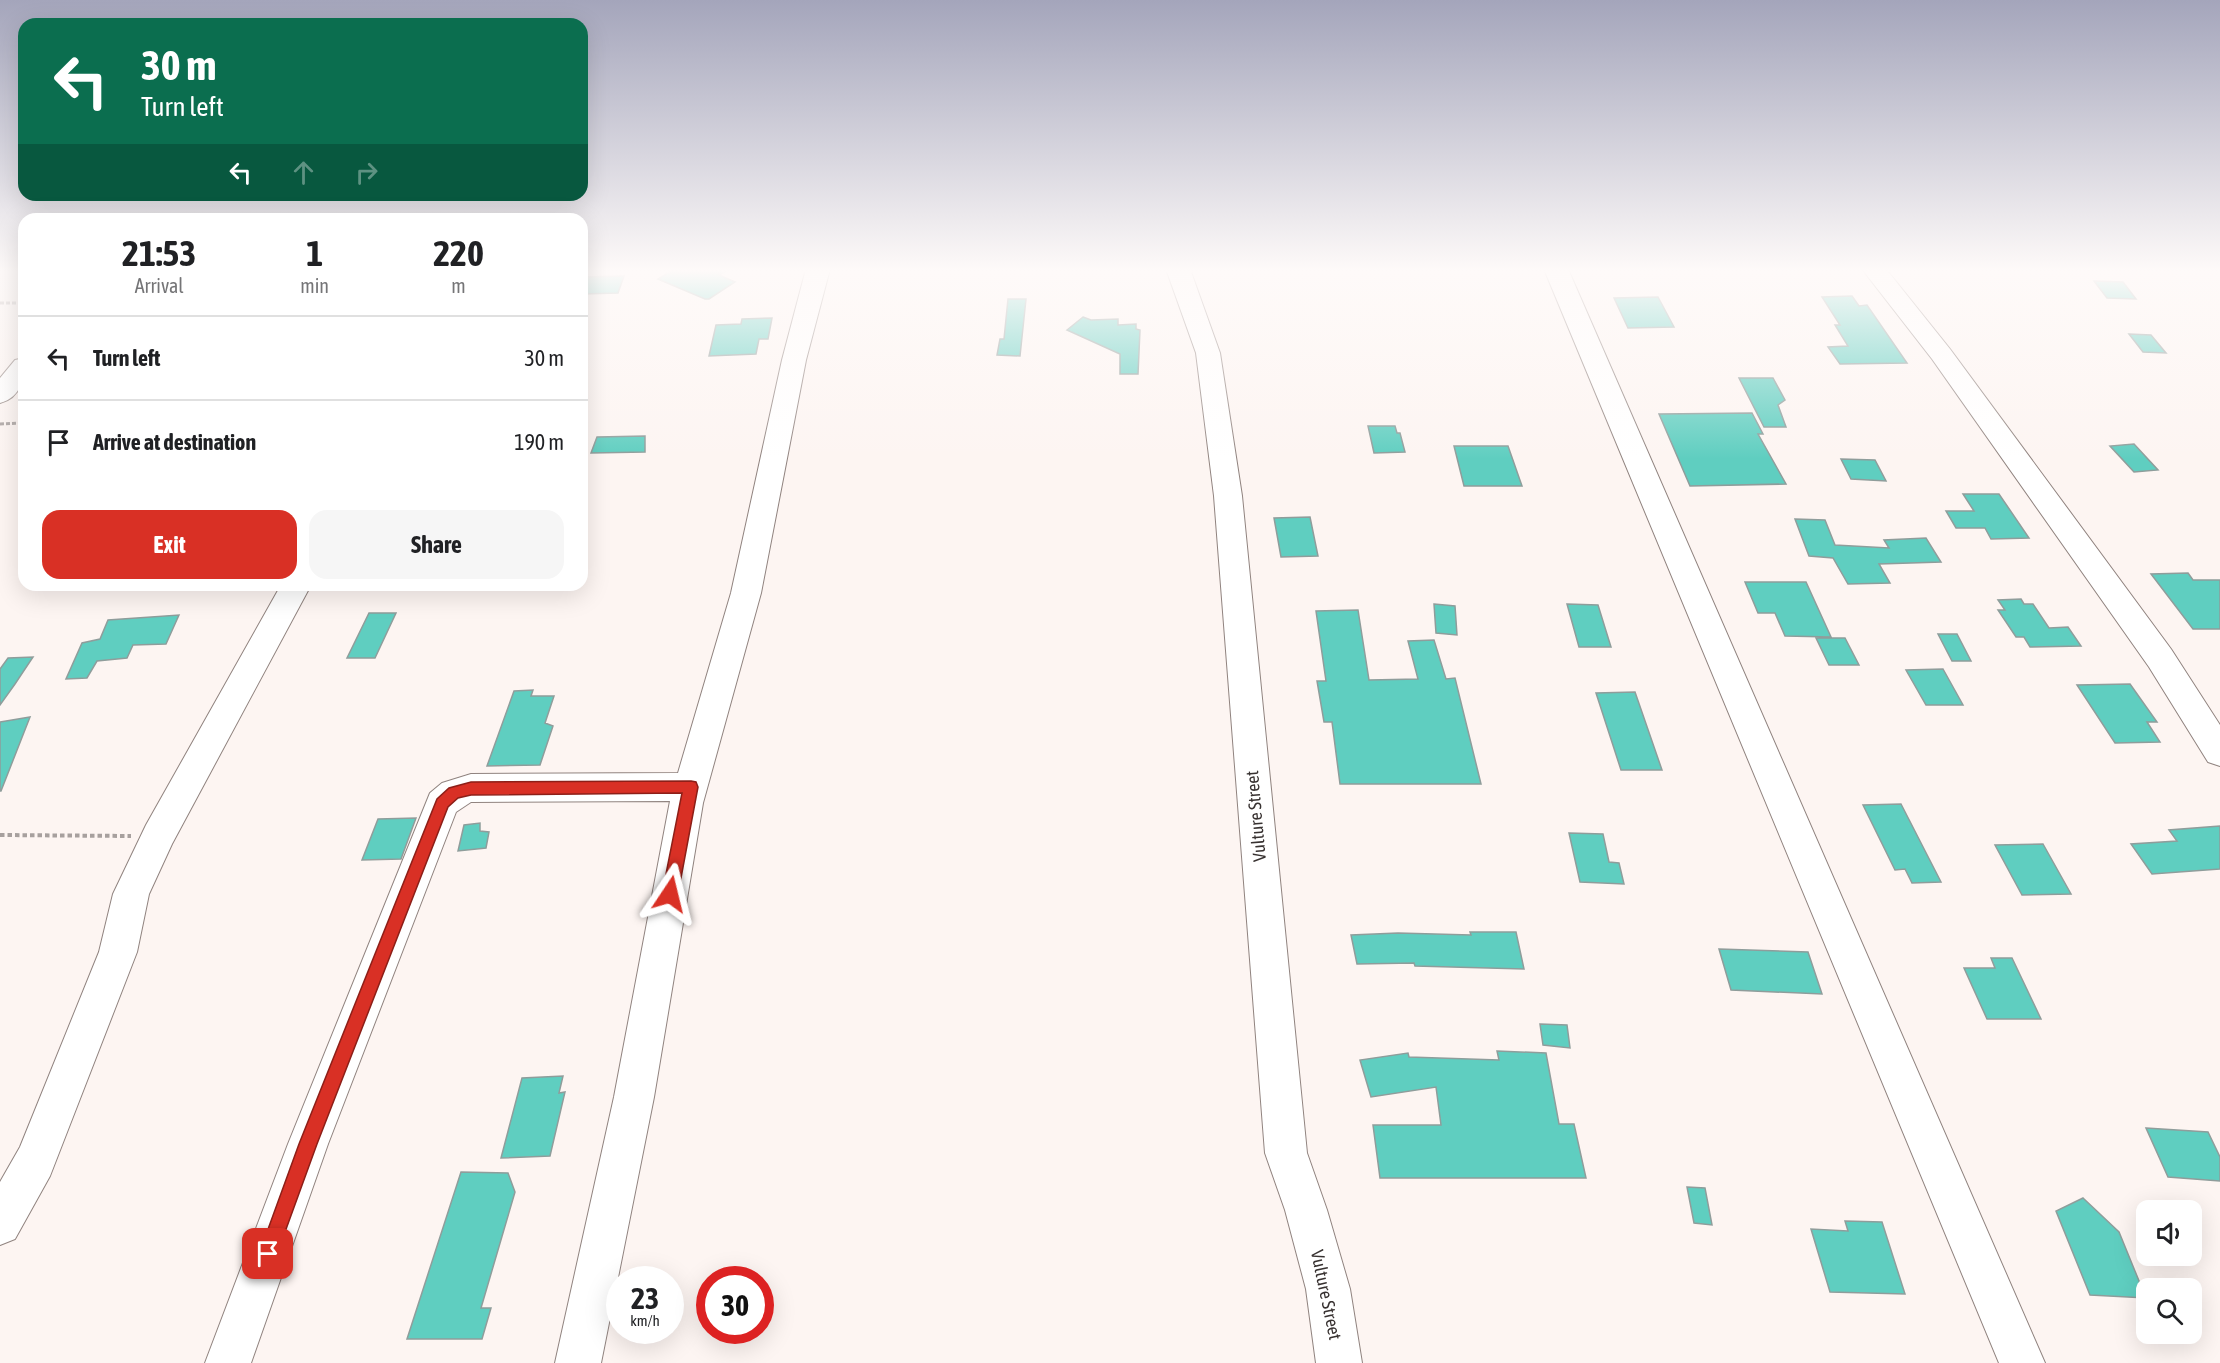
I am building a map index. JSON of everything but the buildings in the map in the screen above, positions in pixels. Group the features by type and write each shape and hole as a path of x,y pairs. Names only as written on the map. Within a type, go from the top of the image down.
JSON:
{"street":[{"path":"578,1363 633,1097 691,787 746,593 801,333"},
{"name":"Vulture Street","path":"1201,333 1208,353 1228,496 1286,1153 1306,1210 1328,1289 1339,1363"},
{"path":"1583,333 2022,1363"},
{"path":"1924,333 2160,658 2220,752"},
{"path":"0,395 18,373"},
{"path":"0,1224 35,1161 118,952 131,894 158,836 293,591"},
{"path":"228,1363 308,1144 442,803 454,793 471,789 691,787"}],"path":[{"path":"0,424 18,423"},
{"path":"0,835 158,836"}],"route":[{"path":"268,1254 308,1144 442,803 454,793 471,789 691,787 686,803 670,894"}]}
